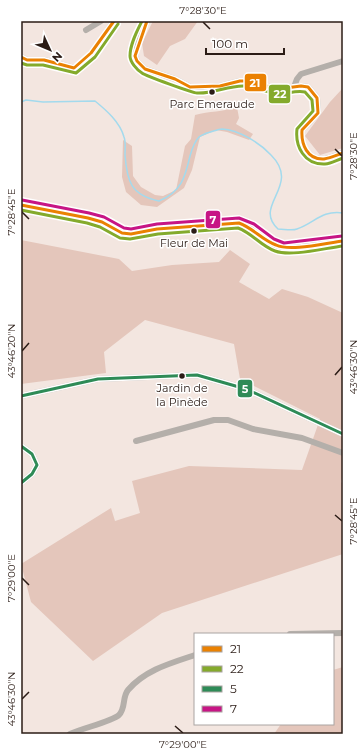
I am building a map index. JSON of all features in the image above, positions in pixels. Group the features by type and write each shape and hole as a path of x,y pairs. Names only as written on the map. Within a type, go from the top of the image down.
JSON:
{"street":[{"path":"86,30 101,21"},
{"path":"21,57 27,60 44,60 74,68 80,65 114,21"},
{"path":"147,21 138,43 136,56 137,61 145,69 175,79 190,87 198,88 213,87 240,80 278,89 308,87 317,98 319,106 315,118 302,130 302,143 305,150 310,155 322,160 343,153"},
{"path":"294,87 301,74 343,61"},
{"path":"21,204 88,218 102,222 122,232 131,234 157,229 239,223 252,227 265,241 276,247 284,248 343,241"},
{"path":"21,396 98,379 197,375 246,389 343,434"},
{"path":"136,441 214,420 221,420 242,424 253,429 302,438 343,453"},
{"path":"21,446 32,454 37,465 32,474 21,483"},
{"path":"70,734 116,717 122,711 125,695 128,690 142,677 165,665 194,655"}],"shaded area":[{"path":"153,21 198,21 185,39 170,46 157,65 144,56 142,43"},
{"path":"342,89 343,148 320,155 305,136 330,102"},
{"path":"237,107 239,118 236,124 253,134 249,140 227,132 216,130 200,137 192,170 184,188 157,207 141,205 126,192 122,177 123,140 132,146 133,176 141,187 155,195 163,196 176,190 185,146 191,139 195,115"},
{"path":"21,240 119,259 132,271 172,265 219,262 230,250 250,264 239,282 269,299 282,289 308,297 343,313 343,474 341,482 343,484 343,554 162,613 93,661 31,602 21,564 111,508 115,521 140,513 132,481 189,466 302,470 320,419 240,379 234,344 145,320 104,352 106,373 21,384"},
{"path":"343,667 343,734 274,734 280,725 334,725 334,670"}],"waterway":[{"path":"21,102 26,100 43,102 95,101 112,117 122,132 125,141 127,173 132,186 136,191 150,198 159,201 177,189 184,178 194,143 201,136 222,129 235,132 255,142 271,155 279,166 282,176 280,186 270,212 272,220 278,229 295,230 329,213 343,213"}],"transit line":[{"name":"21","path":"21,57 27,60 44,60 74,68 91,53 114,21"},
{"name":"22","path":"142,21 132,42 130,51 131,61 142,73 197,93 239,86 249,86 278,94 298,91 305,92 312,100 313,111 297,129 299,148 306,158 318,163 325,164 343,158"},
{"name":"21","path":"147,21 135,56 137,61 145,69 175,79 190,87 220,86 240,81 248,81 278,89 301,86 308,87 317,98 318,113 302,130 306,150 309,154 318,159 327,159 343,153"},
{"name":"22","path":"21,63 27,65 43,65 76,73 95,57 118,24"},
{"name":"7","path":"22,200 89,213 104,217 124,228 131,229 157,224 239,218 254,224 274,239 284,243 342,236"},
{"name":"21","path":"21,205 88,218 102,222 122,233 131,234 157,229 239,223 271,243 282,247 290,248 343,241"},
{"name":"22","path":"21,210 87,223 100,227 120,238 130,239 158,234 238,228 248,233 270,249 282,253 308,252 343,246"},
{"name":"5","path":"21,396 98,379 197,375 246,389 343,434"},
{"name":"5","path":"21,446 32,454 37,465 32,474 21,483"}],"place":[{"name":"Parc Emeraude","path":"212,92"},
{"name":"Fleur de Mai","path":"194,231"},
{"name":"Jardin de la Pinède","path":"182,376"}]}
